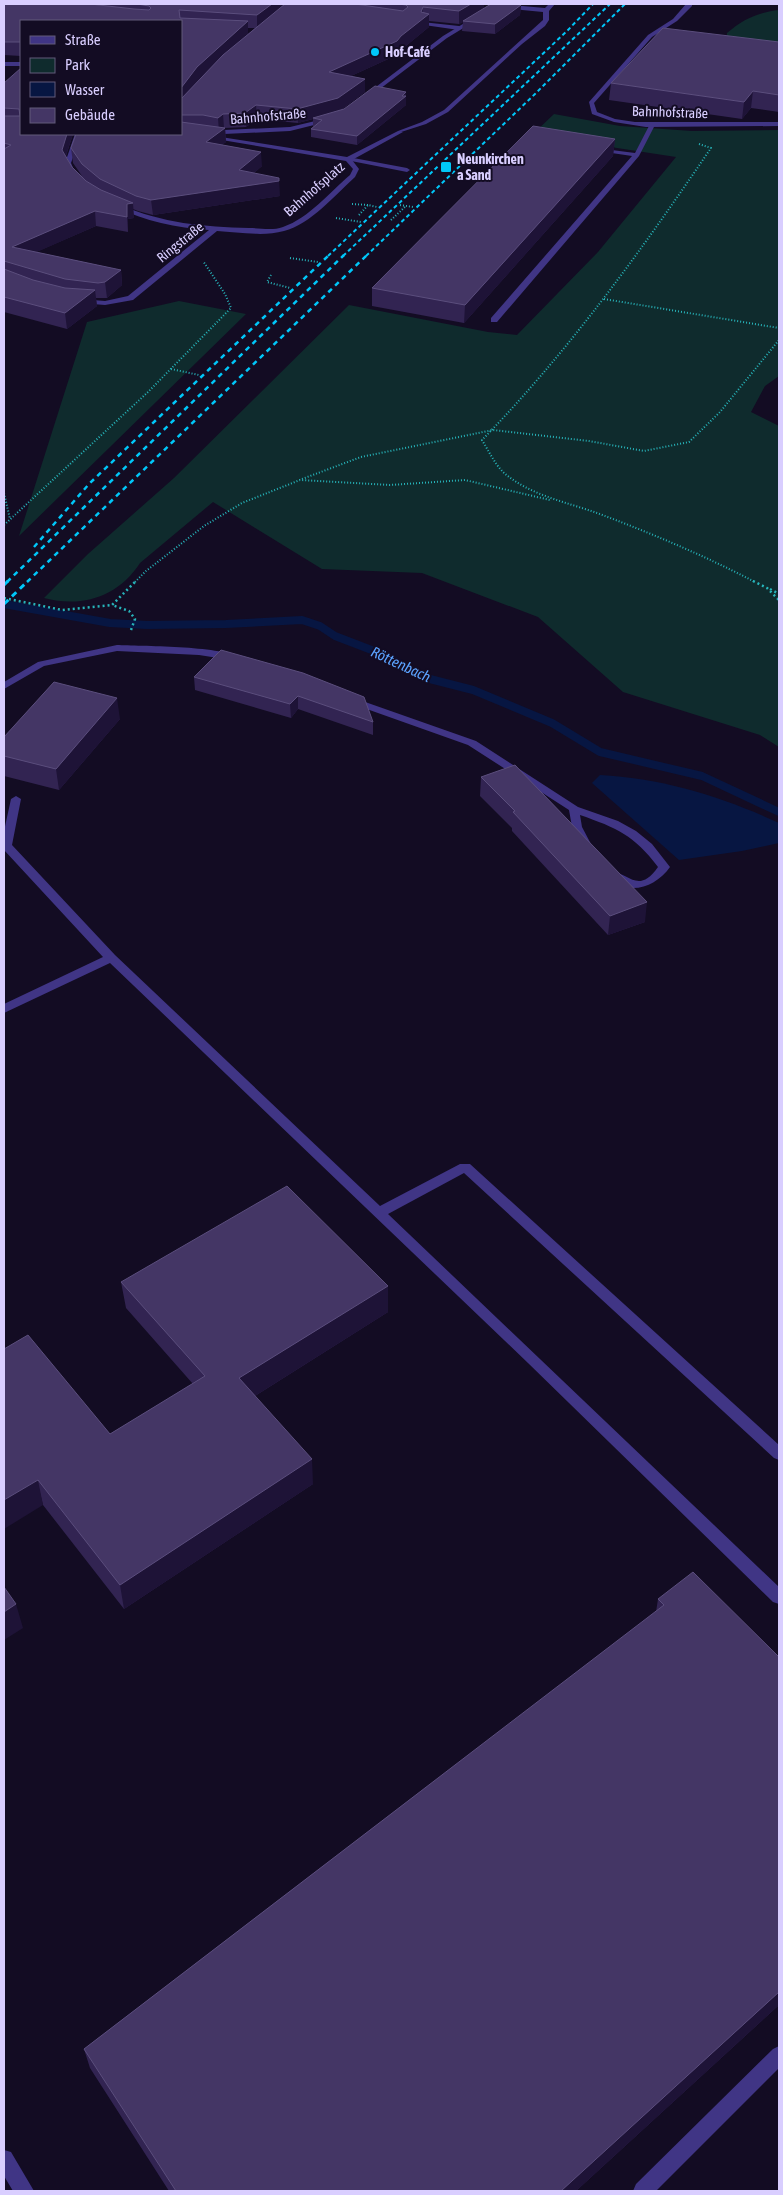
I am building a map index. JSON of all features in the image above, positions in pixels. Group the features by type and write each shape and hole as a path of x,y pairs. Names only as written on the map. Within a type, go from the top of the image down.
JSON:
{"street":[{"path":"359,102 459,28 500,4"},
{"path":"504,4 545,10 552,4"},
{"name":"Bahnhofstraße","path":"689,4 675,20 650,36 591,103 594,113 608,120 652,125 779,124"},
{"name":"Bahnhofsplatz","path":"205,134 348,159 446,111 520,43 543,25 546,20 545,10"},
{"path":"424,23 459,28"},
{"path":"650,36 660,38"},
{"path":"4,64 20,64"},
{"name":"Bahnhofstraße","path":"205,134 268,131 299,127 332,118"},
{"path":"494,320 637,155 652,125"},
{"path":"78,135 72,146 68,163 78,180"},
{"path":"590,147 637,155"},
{"path":"348,159 407,170"},
{"name":"Bahnhofsplatz","path":"215,229 280,231 295,224 353,176 356,169 348,159"},
{"name":"Ringstraße","path":"112,203 161,222 215,229"},
{"name":"Ringstraße","path":"75,300 106,303 130,298 215,229"},
{"path":"4,686 41,664 117,648 199,652 238,658"},
{"path":"339,695 472,743 574,809 632,833 648,846 664,867 658,877 647,884 633,884 616,878 606,870"},
{"path":"16,799 6,846 111,958 380,1212 779,1597"},
{"path":"574,809 577,827 593,854"},
{"path":"4,1009 111,958"},
{"path":"380,1212 466,1167 779,1454"},
{"path":"643,2191 779,2055"},
{"path":"4,2159 24,2191"}],"path":[{"path":"558,501 518,482 502,471 482,440 555,364 656,230 711,148 694,142"},
{"path":"348,207 353,203 377,207"},
{"path":"359,215 368,205"},
{"path":"400,205 413,207"},
{"path":"391,220 406,206"},
{"path":"4,525 171,369 231,308 225,294 195,247"},
{"path":"290,258 318,262"},
{"path":"271,276 267,282 290,288"},
{"path":"604,299 779,328"},
{"path":"112,605 146,571 204,526 242,503 361,457 493,430 589,441 644,451 690,442 720,412 779,340"},
{"path":"171,369 198,375"},
{"path":"300,480 390,485 465,480 558,501 597,513 715,561 779,594"},
{"path":"4,493 10,520"},
{"path":"768,588 779,600"},
{"path":"4,598 62,610 112,605 129,611 134,621 132,628"}],"green space":[{"path":"779,10 779,46 727,40 727,33 745,20 758,14"},
{"path":"554,114 620,126 692,131 779,130 779,376 765,386 751,412 779,426 779,747 760,735 623,692 538,617 422,573 322,569 213,502 140,563 131,575 110,592 98,597 72,602 44,598 88,554 174,478 349,305 488,332 517,335 598,252 676,157 532,135"},
{"path":"179,301 246,314 19,536 87,322"}],"water":[{"path":"600,775 646,780 692,790 736,805 779,823 779,843 742,851 679,860 592,783"}],"building":[{"path":"4,4 90,4 149,10 151,8 149,6 137,4 272,4 257,15 179,10 180,18 248,21 197,67 182,87 182,20 20,20 20,42 4,42"},
{"path":"285,4 355,4 403,11 408,7 398,4 471,4 459,11 423,7 421,12 429,14 397,41 329,72 365,79 338,98 297,109 256,105 245,113 223,114 218,118 203,115 182,115 182,98 223,55"},
{"path":"491,4 521,5 495,24 463,21"},
{"path":"663,28 779,42 779,95 753,91 744,102 611,83"},
{"path":"20,69 20,116 19,109 4,108 4,83"},
{"path":"375,86 406,92 402,96 406,96 357,136 311,129 322,120 313,118 344,109"},
{"path":"4,116 20,116 20,135 67,135 62,150 72,167 86,181 101,190 133,203 127,204 127,217 95,211 12,247 121,270 105,282 98,283 65,279 4,261 4,149 11,145 4,143"},
{"path":"182,122 225,128 206,142 261,152 239,170 279,178 279,181 151,200 136,196 100,179 82,164 71,148 76,135 182,135"},
{"path":"533,126 615,139 465,305 372,288"},
{"path":"4,269 33,280 65,288 95,290 65,313 4,297"},
{"path":"221,650 303,673 364,697 373,722 298,696 290,704 194,677"},
{"path":"54,682 117,698 56,769 4,756 4,737"},
{"path":"515,765 647,902 610,916 513,812 515,811 481,777"},
{"path":"287,1186 388,1286 239,1378 312,1459 120,1585 38,1480 4,1500 4,1349 28,1335 110,1434 205,1376 121,1282"},
{"path":"693,1572 779,1657 779,1992 561,2191 176,2191 84,2049 664,1605 658,1599"},
{"path":"4,1587 16,1604 4,1612"}],"waterway":[{"name":"Röttenbach","path":"4,604 110,623 147,625 226,624 302,620 320,626 335,636 382,654 426,678 473,690 552,723 600,752 702,776 779,812"}],"railway":[{"path":"328,256 567,31 593,4"},
{"path":"343,256 610,4"},
{"path":"366,256 535,94 625,4"},
{"path":"34,547 89,484 329,255"},
{"path":"7,582 344,255"},
{"path":"27,582 367,255"},
{"path":"4,604 28,581"},
{"path":"4,585 7,582"}],"place":[{"name":"Hof-Café","path":"375,52"},
{"name":"Neunkirchen a Sand","path":"446,167"}]}
